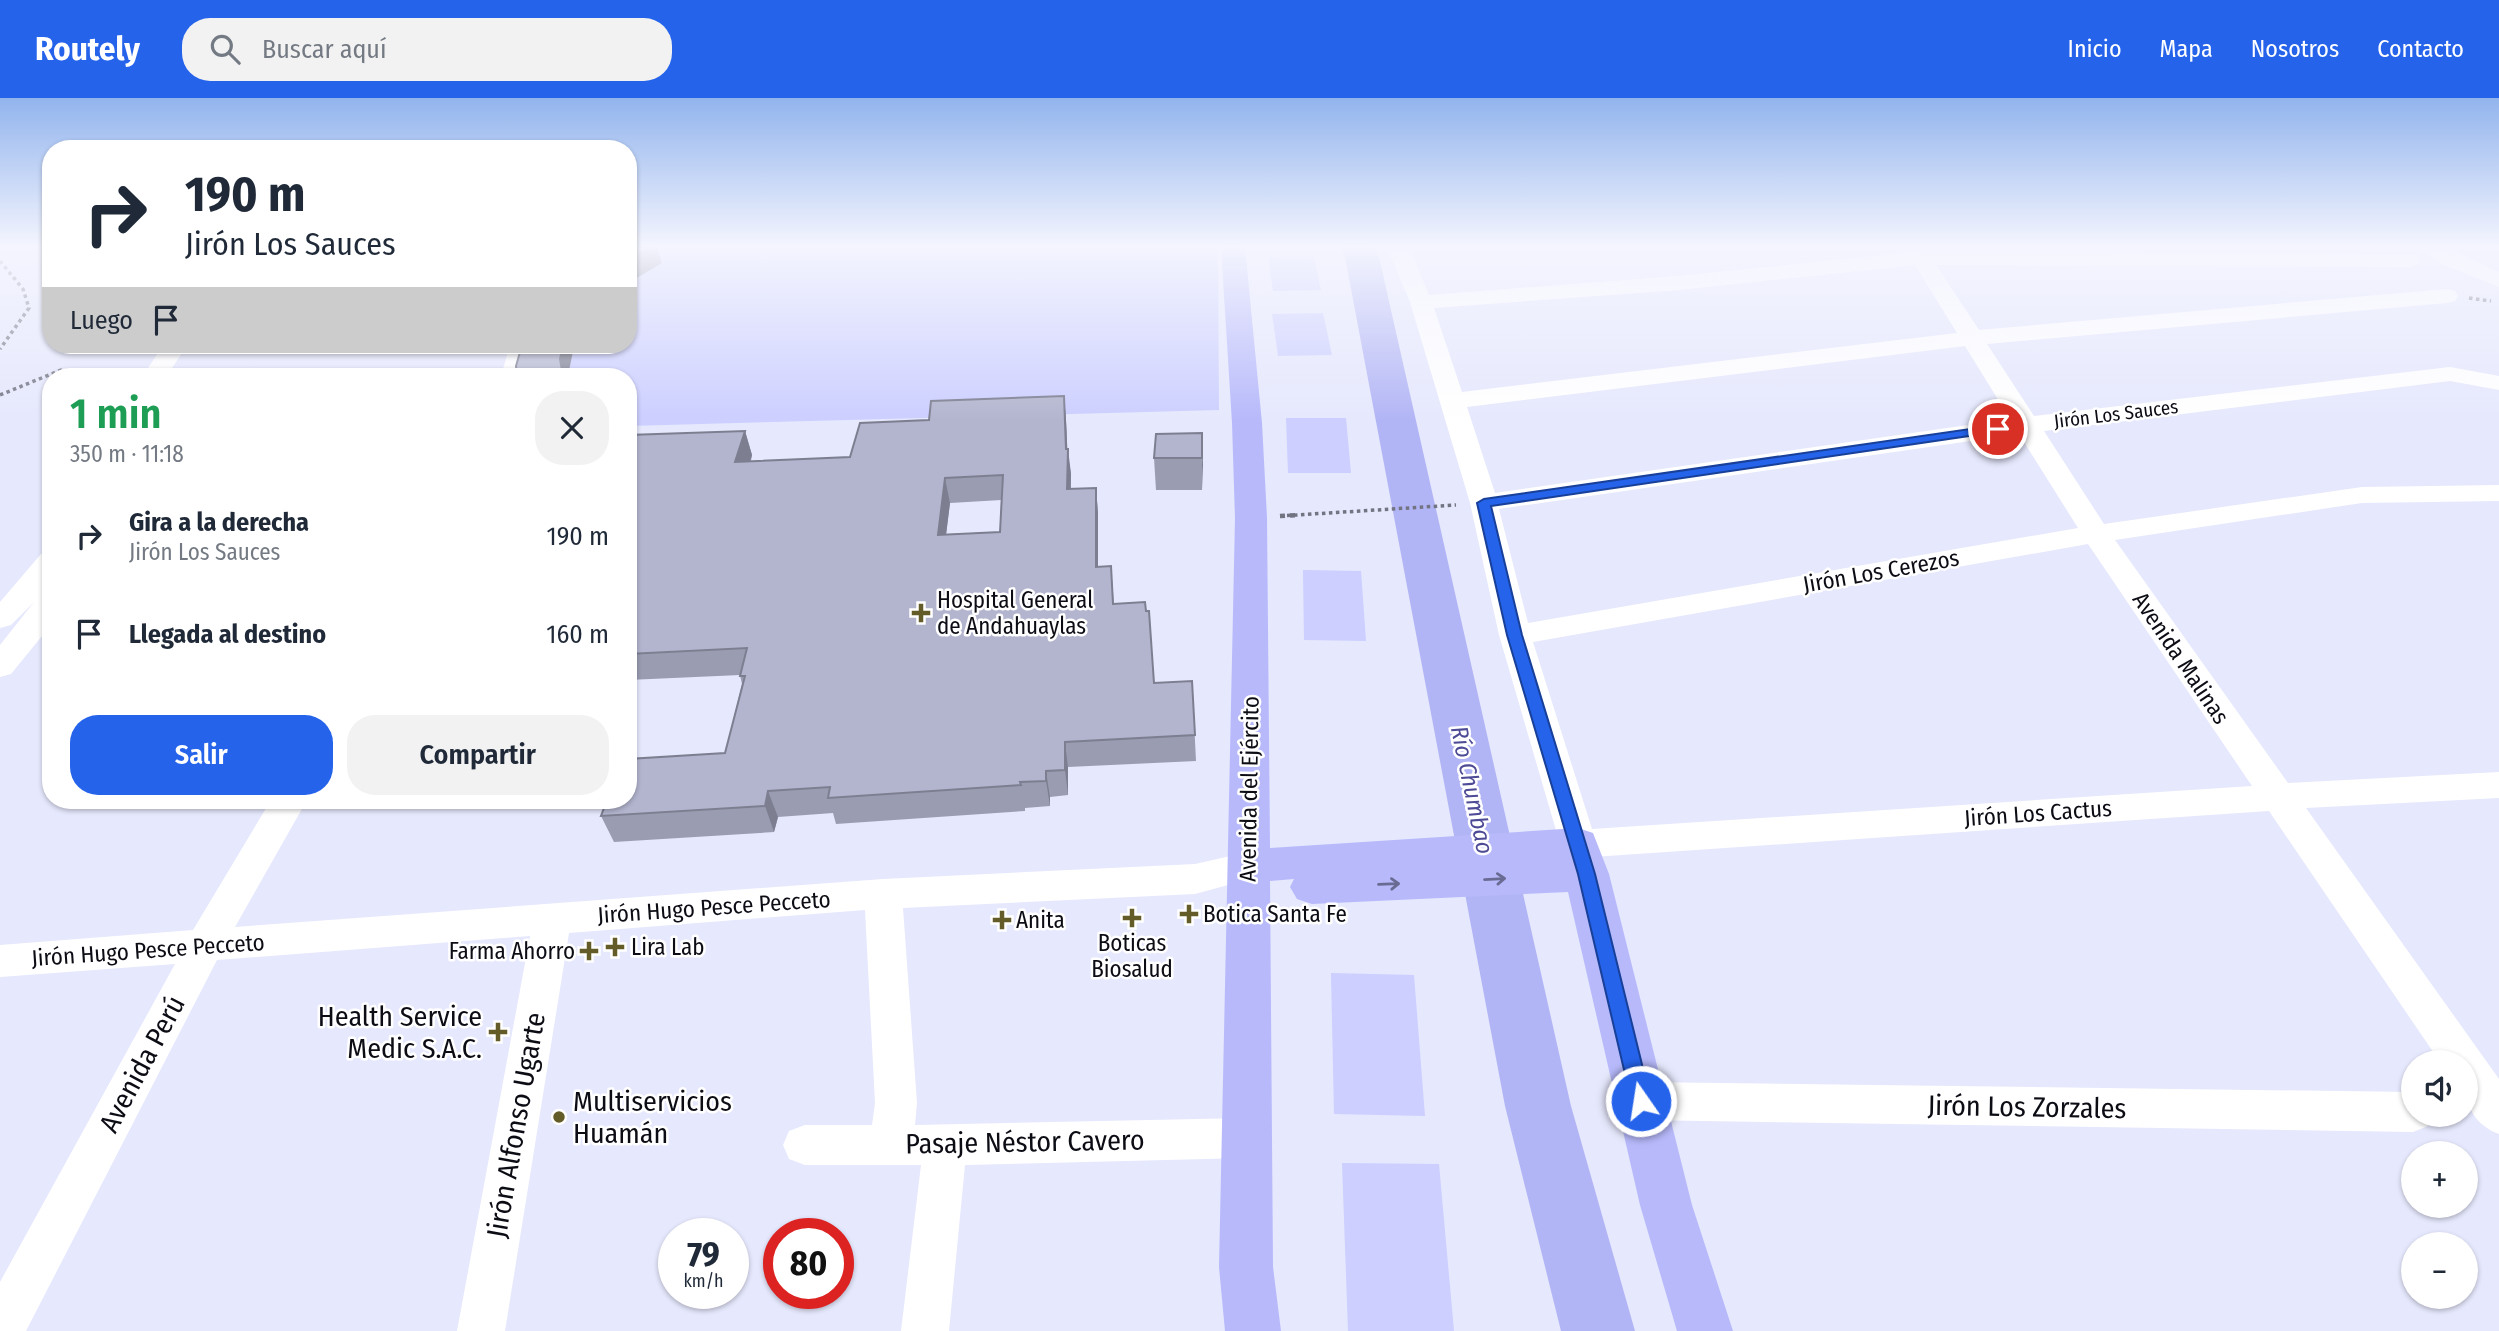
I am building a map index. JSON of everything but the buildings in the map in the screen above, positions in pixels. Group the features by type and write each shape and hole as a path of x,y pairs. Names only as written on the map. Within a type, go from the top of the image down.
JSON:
{"highway":[{"name":"Avenida del Ejército","path":"1238,305 1251,518 1246,1267 1253,1331"},
{"path":"1248,878 1568,860 1641,1101 1665,1205 1705,1331"}],"street":[{"path":"1422,305 1484,503 1568,860"},
{"name":"Avenida Malinas","path":"1950,305 2096,534 2455,1050"},
{"path":"1451,401 1972,338 2350,305"},
{"name":"Jirón Los Sauces","path":"1484,503 2026,425 2450,374 2499,383"},
{"name":"Jirón Los Cerezos","path":"1515,635 2248,510 2362,495 2499,493"},
{"path":"0,618 16,605 42,572"},
{"path":"0,666 42,615"},
{"name":"Jirón Los Cactus","path":"1568,860 2277,797 2499,785"},
{"name":"Avenida Perú","path":"0,1331 204,947 284,809"},
{"name":"Jirón Hugo Pesce Pecceto","path":"0,961 883,894 1195,878 1248,878"},
{"path":"883,894 896,1103 891,1145"},
{"name":"Jirón Alfonso Ugarte","path":"481,1331 552,920"},
{"path":"2478,1084 2499,1113"},
{"name":"Jirón Los Zorzales","path":"1641,1101 2401,1112"},
{"path":"2478,1112 2499,1113"},
{"name":"Pasaje Néstor Cavero","path":"805,1144 946,1145 1246,1138"},
{"path":"925,1331 946,1145"}],"path":[{"path":"0,349 29,305"},
{"path":"0,395 42,378"},
{"path":"1251,518 1445,506"}],"shaded area":[{"path":"637,305 1218,305 1219,410 637,426 637,368 530,368 534,354 637,354"},
{"path":"1323,313 1332,355 1278,356 1272,314"},
{"path":"1286,418 1346,418 1351,473 1288,473"},
{"path":"1303,570 1361,571 1366,641 1304,640"},
{"path":"1331,973 1414,975 1425,1116 1334,1114"},
{"path":"1342,1163 1439,1164 1454,1331 1348,1331"}],"waterway":[{"name":"Río Chumbao","path":"1372,305 1538,1106 1598,1331"}],"place":[{"name":"Hospital General de Andahuaylas","path":"921,613"},
{"name":"Botica Santa Fe","path":"1189,914"},
{"name":"Boticas Biosalud","path":"1132,918"},
{"name":"Anita","path":"1002,920"},
{"name":"Lira Lab","path":"615,947"},
{"name":"Farma Ahorro","path":"589,951"},
{"name":"Health Service Medic S.A.C.","path":"498,1032"},
{"name":"Multiservicios Huamán","path":"559,1117"}],"route":[{"path":"1641,1101 1587,874 1515,635 1484,503 1998,429"}]}
